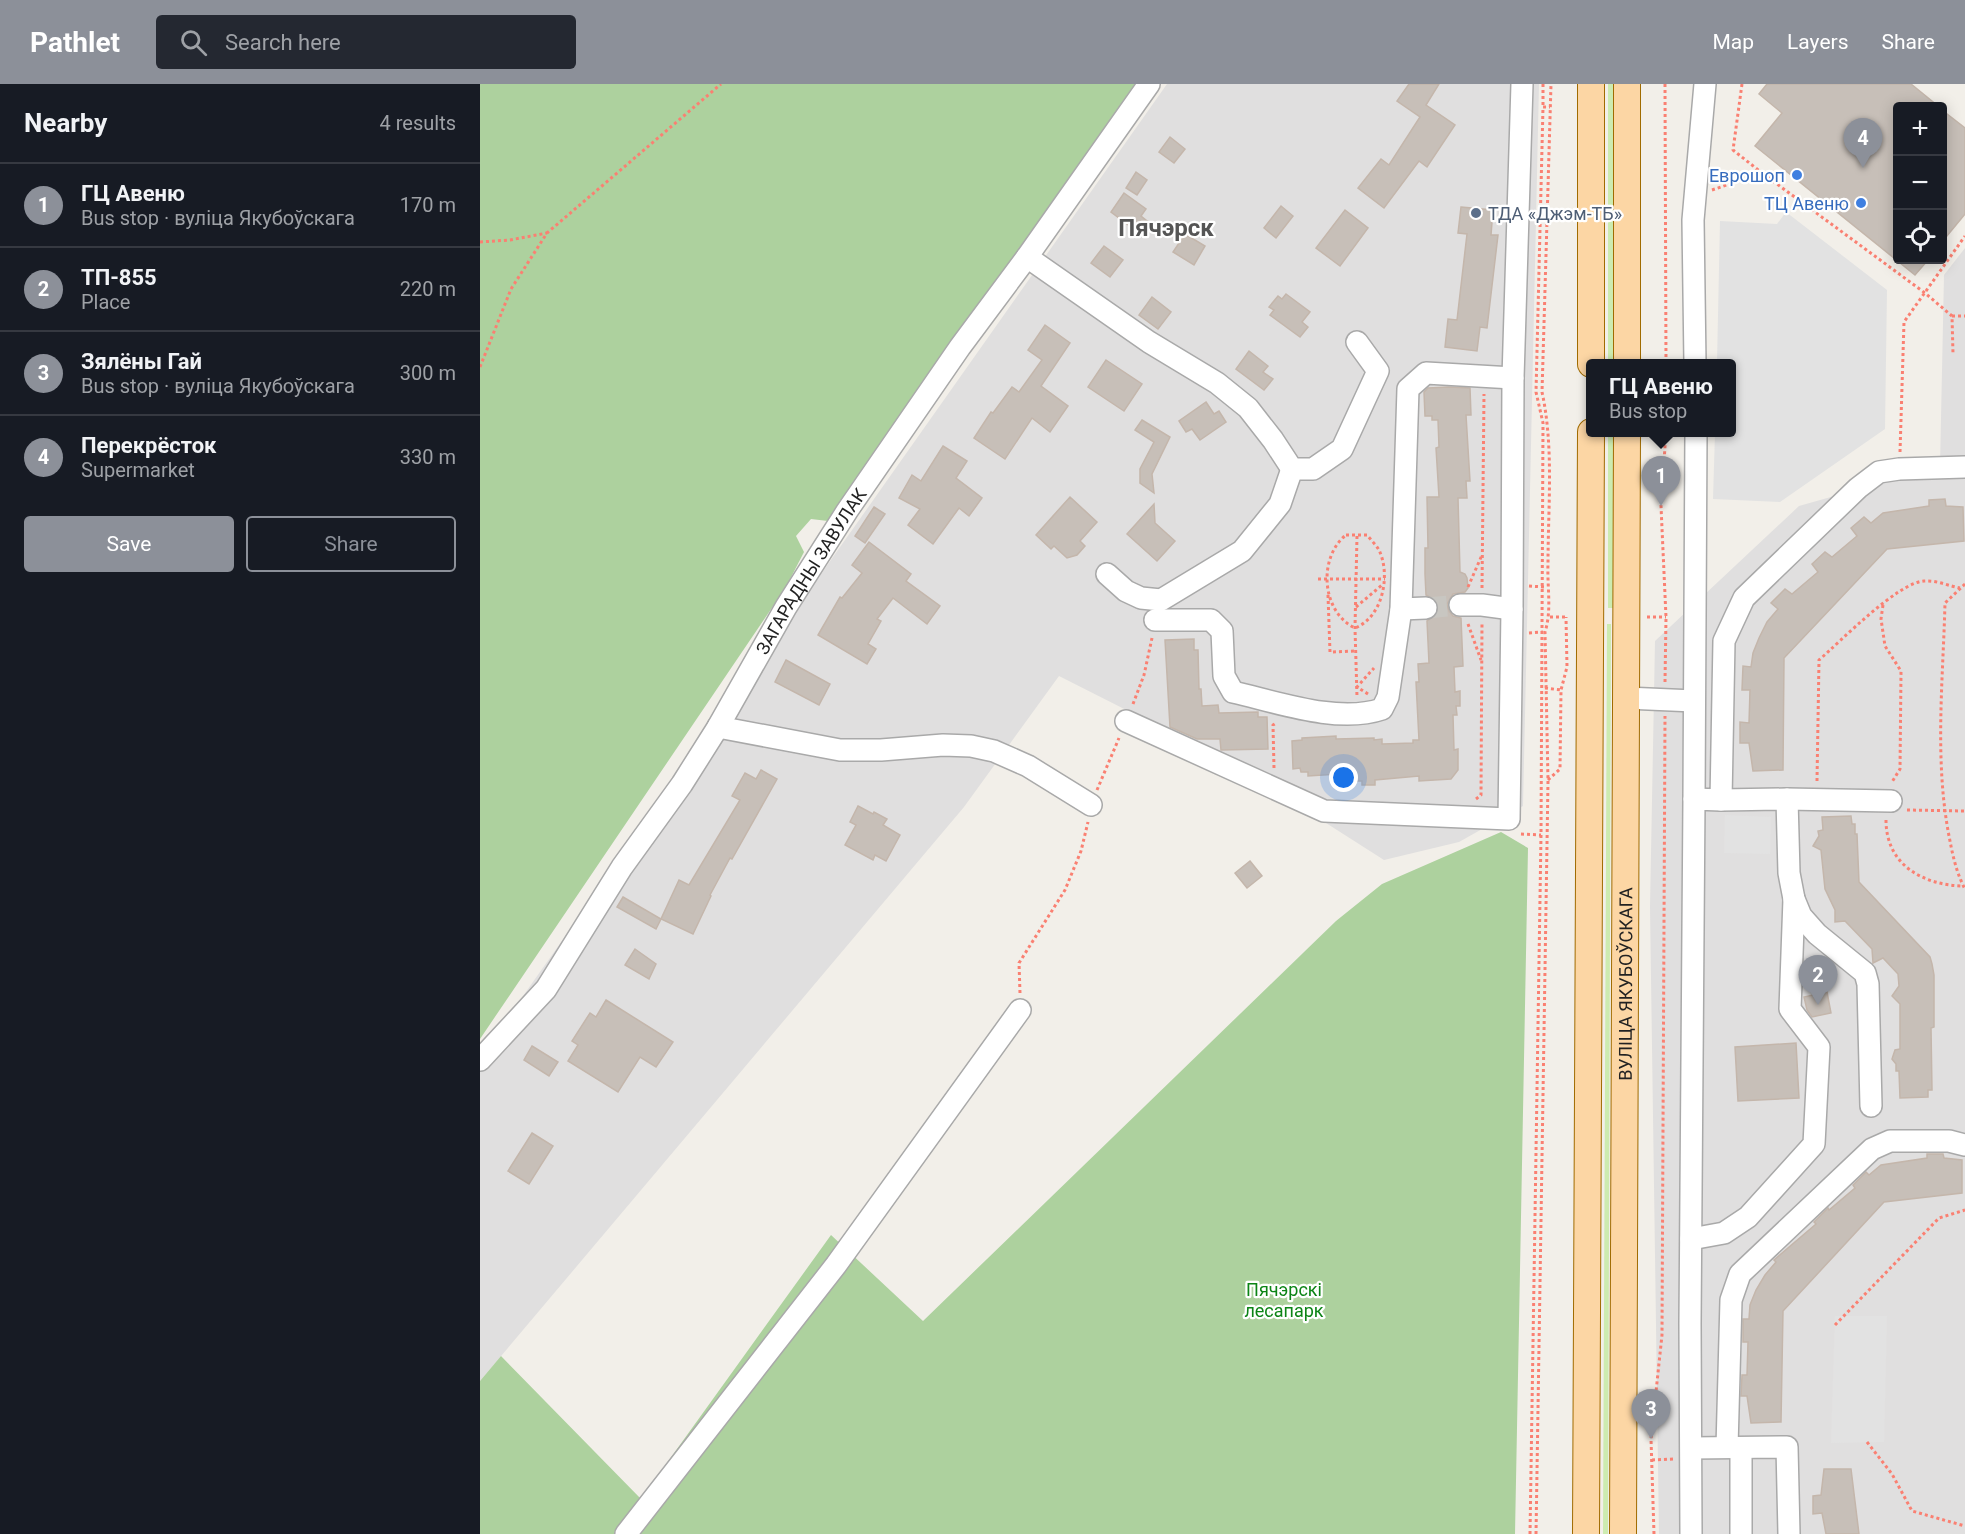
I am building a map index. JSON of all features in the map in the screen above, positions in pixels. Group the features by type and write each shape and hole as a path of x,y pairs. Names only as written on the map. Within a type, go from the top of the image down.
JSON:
{"main road":[{"path":"1591,84 1591,359"},
{"path":"1627,84 1627,359"},
{"name":"ВУЛІЦА ЯКУБОЎСКАГА","path":"1586,1534 1591,437"},
{"name":"ВУЛІЦА ЯКУБОЎСКАГА","path":"1623,1534 1627,437"}],"street":[{"name":"ЗАГАРАДНЫ ЗАВУЛАК","path":"480,1060 546,989 622,867 682,784 718,727 786,607 847,511 960,347 1028,256 1149,84"},
{"path":"1126,721 1324,811 1509,819 1513,378 1522,84"},
{"path":"1695,359 1693,220 1705,84"},
{"path":"1028,256 1149,342 1217,383 1248,408 1292,469"},
{"path":"1292,469 1312,469 1342,449 1378,371 1357,342"},
{"path":"1155,620 1211,620 1222,631 1224,676 1233,692 1319,712 1367,714 1382,709 1388,697 1401,609 1390,580 1408,389 1426,373 1513,378"},
{"path":"1691,1534 1696,437"},
{"path":"1721,800 1724,641 1744,598 1858,488 1879,472 1899,469 1965,467"},
{"path":"1107,574 1126,591 1141,598 1161,600 1242,552 1280,504 1292,469"},
{"path":"1461,605 1512,609"},
{"path":"1401,609 1426,608"},
{"path":"1626,698 1694,701"},
{"path":"718,727 840,750 881,750 943,745 971,746 994,751 1028,766 1091,805"},
{"path":"1694,799 1889,801"},
{"path":"1787,799 1789,873 1794,899 1801,916 1817,934 1865,973 1868,984 1871,1106"},
{"path":"1691,1239 1724,1233 1748,1217 1814,1144 1819,1047 1790,1009 1794,899"},
{"path":"626,1534 836,1265 1020,1010"},
{"path":"1741,1534 1734,1447 1731,1300 1740,1274 1872,1149 1890,1141 1949,1142 1965,1145"},
{"path":"1692,1448 1787,1447 1789,1534"}],"path":[{"path":"480,367 511,289 548,233 721,84"},
{"path":"1530,1534 1541,835 1543,423 1536,392 1543,84"},
{"path":"1536,1534 1548,781 1545,632 1550,617 1547,588 1548,421 1542,392 1551,84"},
{"path":"1665,84 1666,359"},
{"path":"1742,84 1734,150 1925,293 1952,316 1965,316"},
{"path":"1544,107 1550,107"},
{"path":"1709,191 1762,173"},
{"path":"480,242 510,240 548,233"},
{"path":"1899,469 1904,322 1965,236"},
{"path":"1958,245 1965,244"},
{"path":"1952,316 1953,354"},
{"path":"1476,799 1481,795 1484,376"},
{"path":"1654,1534 1651,1439 1662,1335 1666,617 1661,506 1666,437"},
{"path":"1355,628 1363,625 1372,615 1390,580 1378,548 1367,536 1346,535 1340,540 1327,570 1330,652 1356,651"},
{"path":"1357,535 1355,628 1358,714"},
{"path":"1482,662 1461,605 1483,554"},
{"path":"1318,579 1390,580"},
{"path":"1327,579 1330,599 1335,609 1342,619 1355,628"},
{"path":"1356,608 1390,580"},
{"path":"1816,800 1819,660 1901,590 1923,581 1960,588"},
{"path":"1964,887 1954,862 1944,811 1941,763 1945,603 1965,584"},
{"path":"1883,604 1881,619 1884,640 1891,657 1901,671 1900,769 1889,801 1886,828 1891,847 1901,863 1912,873 1930,881 1964,887"},
{"path":"1548,781 1560,769 1561,690 1567,667 1566,617 1550,617"},
{"path":"1642,617 1666,617"},
{"path":"1020,1010 1019,963 1065,890 1081,851 1091,805 1144,675 1155,620"},
{"path":"1545,688 1561,690"},
{"path":"1274,779 1273,725 1282,719"},
{"path":"1509,819 1518,834 1547,836"},
{"path":"1835,1325 1939,1218 1965,1210"},
{"path":"1867,1442 1892,1474 1912,1511 1965,1526"}],"shaded area":[{"path":"1167,84 1539,84 1523,806 1459,842 1384,860 1235,765 1059,676 964,807 480,1381 480,1057"},
{"path":"1786,212 1887,290 1885,429 1780,502 1713,499 1715,437 1736,437 1736,359 1717,359 1720,221 1777,224"},
{"path":"1965,248 1965,1534 1659,1534 1650,907 1655,641 1799,506 1940,466 1944,275"},
{"path":"1725,815 1771,817 1770,854 1724,853"},
{"path":"1835,1316 1887,1316 1884,1442 1831,1443"}],"green space":[{"path":"480,84 1135,84 828,521 811,519 796,536 804,552 786,587 480,1039"},
{"path":"1608,84 1614,84 1613,359 1608,359"},
{"path":"1608,437 1613,437 1613,608 1608,608"},
{"path":"1607,624 1611,624 1608,1534 1603,1534"},
{"name":"Пячэрскі лесапарк","path":"1501,832 1528,848 1515,1534 480,1534 480,1381 501,1356 641,1499 831,1235 923,1321 1336,921 1382,884"}],"building":[{"path":"1409,84 1439,84 1426,105 1455,125 1427,167 1419,161 1384,208 1358,188 1381,159 1389,165 1420,117 1397,101"},
{"name":"ТЦ Авеню","path":"1767,84 1911,84 1933,102 1893,102 1893,257 1755,146 1782,113 1759,94"},
{"path":"1947,114 1965,128 1965,214 1947,236"},
{"path":"1170,137 1185,149 1174,163 1159,152"},
{"path":"1136,172 1147,180 1137,195 1126,188"},
{"path":"1124,193 1146,209 1141,216 1147,221 1139,233 1111,212"},
{"path":"1281,206 1293,216 1276,238 1264,228"},
{"path":"1461,207 1493,210 1491,235 1498,235 1487,328 1480,327 1477,351 1445,347 1448,319 1457,320 1467,234 1458,233"},
{"path":"1345,210 1368,228 1340,266 1316,248"},
{"path":"1185,234 1205,246 1194,265 1173,252"},
{"path":"1104,246 1123,260 1110,277 1091,263"},
{"name":"ТЦ Авеню","path":"1901,264 1925,264 1915,275"},
{"path":"1286,294 1310,312 1302,322 1308,327 1300,337 1270,315 1274,310 1269,307 1278,296 1282,299"},
{"path":"1152,297 1171,312 1158,329 1139,315"},
{"path":"1045,325 1070,343 1041,386 1068,406 1050,432 1032,418 1005,459 974,438 991,412 993,413 1012,387 1019,392 1042,360 1028,350"},
{"path":"1249,351 1268,366 1263,372 1273,379 1264,390 1236,369"},
{"path":"1106,360 1142,384 1124,411 1088,387"},
{"path":"1428,388 1470,388 1471,415 1466,415 1470,481 1466,481 1467,498 1458,498 1460,572 1467,578 1468,588 1465,592 1453,594 1447,604 1453,616 1461,618 1463,666 1454,667 1455,692 1460,691 1460,706 1456,706 1457,715 1453,715 1454,750 1458,749 1458,770 1451,779 1419,781 1419,776 1375,780 1375,785 1362,785 1362,781 1356,781 1356,776 1339,777 1339,774 1308,776 1308,772 1301,772 1300,768 1293,769 1292,741 1302,740 1302,738 1336,736 1336,739 1382,739 1382,744 1413,743 1413,740 1419,740 1416,682 1419,682 1418,664 1429,663 1427,621 1437,614 1439,608 1436,601 1426,595 1427,497 1439,497 1436,448 1439,447 1438,420 1432,420 1432,416 1425,416 1424,392"},
{"path":"1206,402 1214,414 1219,411 1226,422 1200,440 1192,429 1186,432 1179,421"},
{"path":"1142,420 1170,437 1152,474 1154,493 1140,483 1140,469 1154,442 1135,430"},
{"path":"943,446 967,461 956,478 982,498 969,516 959,508 933,544 908,525 920,509 899,498 912,475 921,481"},
{"path":"1070,497 1097,522 1080,541 1085,546 1077,555 1067,558 1054,546 1051,549 1036,535"},
{"path":"1945,499 1946,506 1963,507 1964,541 1887,549 1784,658 1783,770 1753,771 1749,743 1740,743 1740,722 1749,723 1750,690 1742,690 1743,666 1751,667 1759,638 1767,622 1778,609 1771,603 1785,589 1792,594 1818,572 1812,564 1825,552 1832,557 1857,536 1851,528 1864,517 1871,523 1883,513 1929,506 1929,500"},
{"path":"1154,504 1155,523 1175,541 1157,561 1127,534"},
{"path":"874,507 885,514 865,543 855,536"},
{"path":"869,542 911,574 906,581 940,606 927,624 893,598 877,619 881,621 868,644 876,649 867,664 818,635 840,597 842,598 862,573 852,565"},
{"path":"1194,639 1194,650 1198,650 1202,706 1218,705 1219,713 1258,712 1258,717 1267,717 1268,749 1221,750 1220,739 1197,739 1170,727 1165,640"},
{"path":"786,660 830,684 819,705 775,682"},
{"path":"761,770 777,779 732,859 730,858 693,934 661,919 679,880 689,885 740,800 732,796 745,773 756,779"},
{"path":"858,806 887,819 883,825 900,835 886,861 875,855 873,860 845,845 856,825 850,822"},
{"path":"1851,816 1852,824 1855,824 1855,834 1857,834 1859,882 1930,957 1932,964 1934,1027 1931,1028 1932,1090 1928,1090 1928,1097 1900,1098 1899,1071 1896,1071 1896,1064 1892,1059 1895,1050 1900,1049 1900,1004 1892,996 1899,986 1898,974 1883,958 1873,963 1872,949 1845,921 1835,922 1835,910 1825,889 1821,850 1813,846 1819,836 1818,831 1823,830 1822,817"},
{"path":"1250,861 1262,876 1247,888 1235,873"},
{"path":"623,897 661,919 656,929 617,907"},
{"path":"635,949 656,964 649,979 625,965"},
{"path":"1827,992 1831,1013 1812,1017 1807,1010 1804,997"},
{"path":"606,1000 673,1042 656,1067 640,1057 618,1092 568,1061 578,1045 572,1041 590,1013 596,1017"},
{"path":"1796,1043 1799,1098 1738,1101 1735,1047"},
{"path":"532,1046 558,1062 549,1076 524,1060"},
{"path":"532,1133 553,1146 529,1184 508,1171"},
{"path":"1927,1154 1943,1154 1944,1158 1962,1160 1962,1193 1884,1202 1783,1311 1781,1422 1751,1423 1747,1396 1741,1396 1742,1375 1747,1375 1748,1342 1743,1342 1743,1319 1749,1319 1750,1305 1756,1290 1776,1262 1774,1260 1816,1224 1814,1222 1828,1208 1829,1210 1855,1188 1853,1185 1866,1172 1869,1175 1881,1165 1927,1158"},
{"path":"1824,1469 1851,1469 1859,1534 1826,1534 1822,1513 1813,1514 1813,1496 1821,1495"}],"tunnel":[{"path":"1426,608 1460,605"}],"place":[{"name":"Перекрёсток","path":"1863,168"},
{"name":"Еврошоп","path":"1797,175"},
{"name":"ТЦ Авеню","path":"1861,203"},
{"name":"ТДА «Джэм-ТБ»","path":"1476,213"},
{"name":"ГЦ Авеню","path":"1661,506"},
{"name":"ТП-855","path":"1818,1005"},
{"name":"Зялёны Гай","path":"1651,1439"}],"district":[{"name":"Пячэрск","path":"1166,228"}]}
